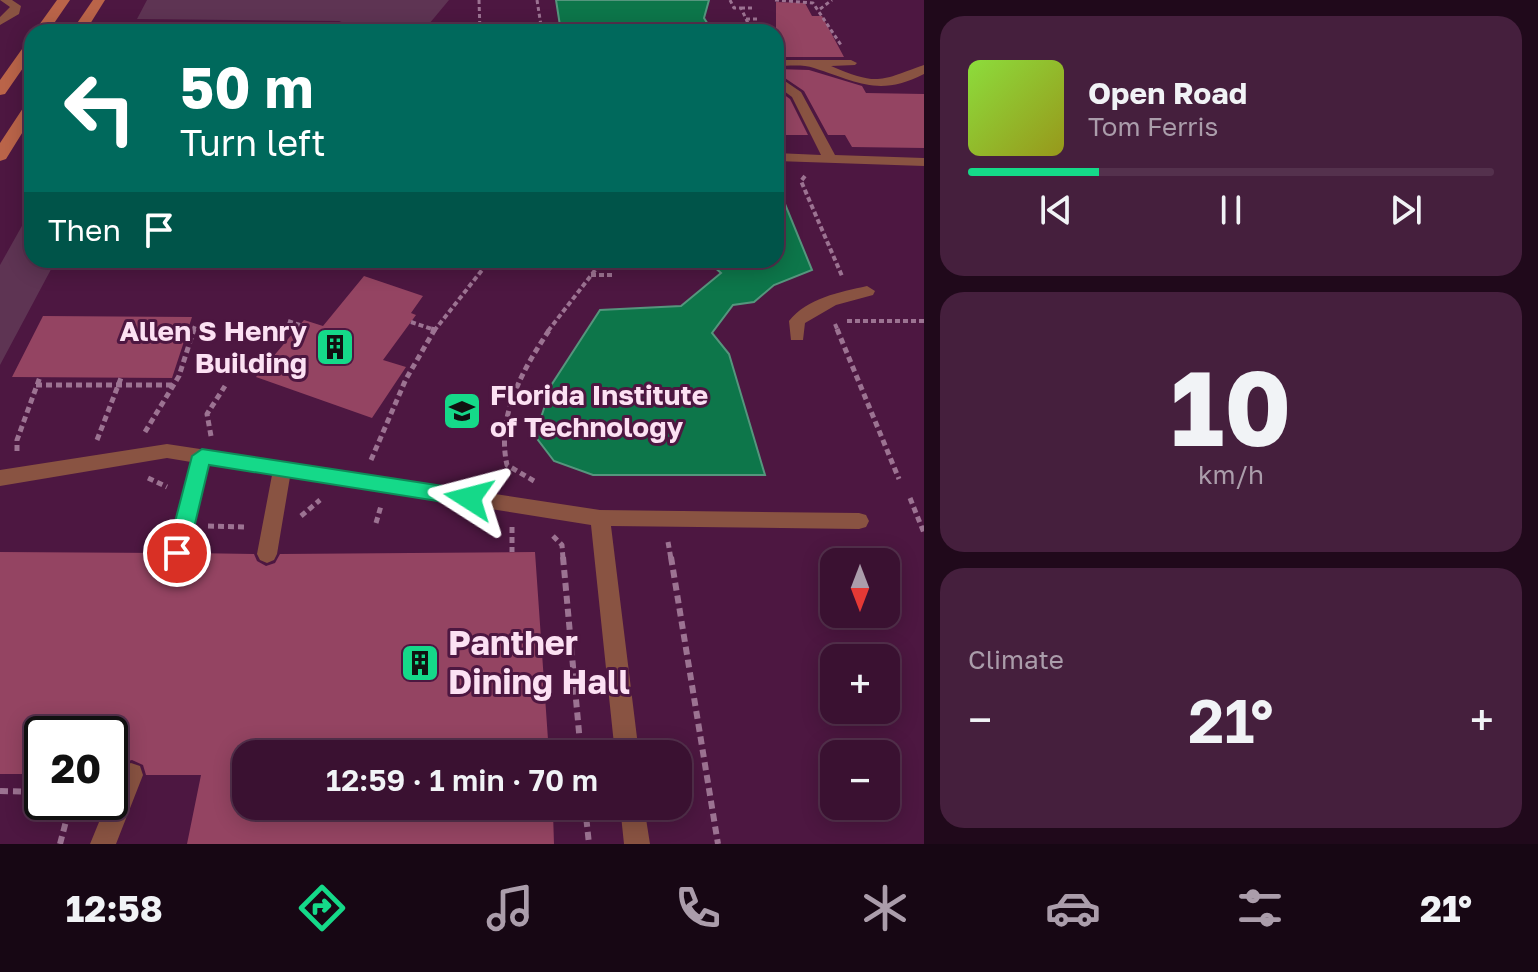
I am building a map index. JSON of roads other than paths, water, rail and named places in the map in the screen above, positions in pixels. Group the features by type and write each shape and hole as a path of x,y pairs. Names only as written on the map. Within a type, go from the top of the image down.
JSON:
{"main road":[{"path":"47,24 64,0"},
{"path":"83,24 99,0"},
{"path":"0,91 24,56"},
{"path":"0,156 24,118"}],"lane":[{"path":"0,22 15,12 16,6 4,0"},
{"path":"784,63 851,63"},
{"path":"813,63 870,85 911,77 924,69"},
{"path":"784,85 797,95 830,159"},
{"path":"784,157 924,162"},
{"path":"797,336 797,321 809,311 820,304 867,291"},
{"path":"177,553 207,448"},
{"path":"0,478 167,451 207,448 282,469 600,518 859,521"},
{"path":"267,554 282,469"},
{"path":"600,518 625,740"},
{"path":"103,844 131,775"},
{"path":"634,820 637,844"}],"place":[{"name":"Allen S Henry Building","path":"335,347"},
{"name":"Florida Institute of Technology","path":"462,411"},
{"name":"Panther Dining Hall","path":"420,663"}]}
